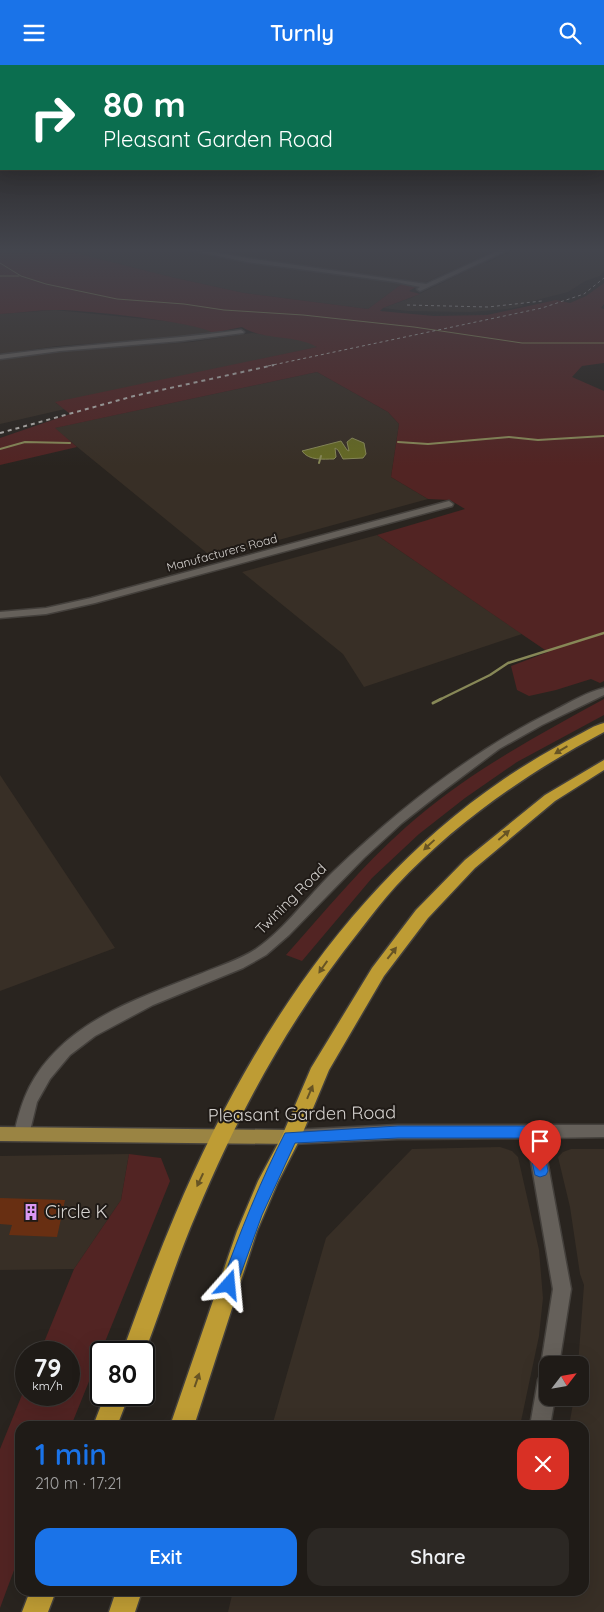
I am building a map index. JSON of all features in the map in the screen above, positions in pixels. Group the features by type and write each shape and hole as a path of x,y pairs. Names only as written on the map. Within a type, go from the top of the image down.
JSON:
{"highway":[{"path":"138,1341 193,1197 221,1136 284,1022 341,941 397,875 439,836 518,775 570,744 604,727"},
{"path":"184,1421 247,1231 268,1181 291,1137 320,1068 378,971 422,914 470,865 550,798 604,764"},
{"path":"107,1421 113,1406"},
{"path":"35,1612 41,1596"},
{"path":"122,1612 127,1596"}],"main road":[{"name":"Pleasant Garden Road","path":"0,1135 291,1137"}],"street":[{"path":"0,357 63,349 161,342 241,332"},
{"name":"Manufacturers Road","path":"0,615 46,611 92,601 449,504"},
{"name":"Twining Road","path":"22,1134 23,1121 30,1101 43,1078 66,1051 84,1035 110,1019 135,1007 234,966 266,948 331,882 389,828 432,793 498,745 560,711 604,691"},
{"name":"Pleasant Garden Road","path":"291,1137 398,1132 604,1131"},
{"path":"534,1132 562,1289 551,1356"},
{"path":"541,1421 543,1406"}],"shaded area":[{"path":"0,321 167,321 208,329 213,333 174,338 58,346 0,354"},
{"path":"164,321 604,321 604,363 582,366 572,377 604,391 604,681 600,683 591,679 529,696 517,690 511,666 548,652 377,535 465,509 450,500 428,499 391,477 399,424 388,412 317,372 55,428 77,447 0,465 0,438 70,414 55,402 317,347 299,340 260,334 242,327 213,333"},
{"path":"252,333 305,340 318,347 56,403 65,409 0,424 0,360 60,351 191,342"},
{"path":"317,372 388,412 399,424 391,477 428,499 213,558 54,428"},
{"path":"352,438 364,443 366,454 363,458 343,459 335,448 336,457 334,459 312,458 302,451 341,441 349,451 347,442"},
{"path":"377,535 522,634 364,687 343,654 242,572"},
{"path":"604,699 604,715 517,762 465,798 419,834 372,878 302,961 286,955 374,857 429,808 501,757"},
{"path":"0,775 115,948 0,991"},
{"path":"500,1147 512,1151 518,1157 539,1250 543,1298 539,1336 521,1421 273,1421 326,1238 412,1149"},
{"path":"571,1149 604,1149 604,1612 228,1612 232,1596 589,1596 589,1421 570,1421 573,1406 589,1406 589,1356 579,1356 584,1285 580,1274 570,1207 558,1157 563,1152"},
{"path":"129,1154 121,1200 74,1269 0,1270 0,1156"},
{"path":"129,1154 161,1158 170,1181 105,1341 90,1341 90,1379 80,1404 80,1341 45,1341 74,1269 121,1200"},
{"path":"17,1406 79,1406 73,1421 15,1421 15,1568 0,1608 0,1449"}],"building":[{"name":"Circle K","path":"0,1198 65,1200 57,1237 9,1235 12,1225 0,1224"}],"waterway":[{"path":"360,321 522,343 604,343"},
{"path":"398,442 428,444 509,437 538,440 604,436"},
{"path":"0,449 25,442 70,443"},
{"path":"319,463 321,456"},
{"path":"439,700 490,675 508,663 604,633"},
{"path":"433,703 439,700"}],"railway":[{"path":"268,366 480,321"},
{"path":"0,433 134,396 274,365"}],"place":[{"name":"Circle K","path":"31,1212"}],"route":[{"path":"229,1285 247,1231 268,1181 291,1137 398,1132 534,1132 540,1171"}]}
